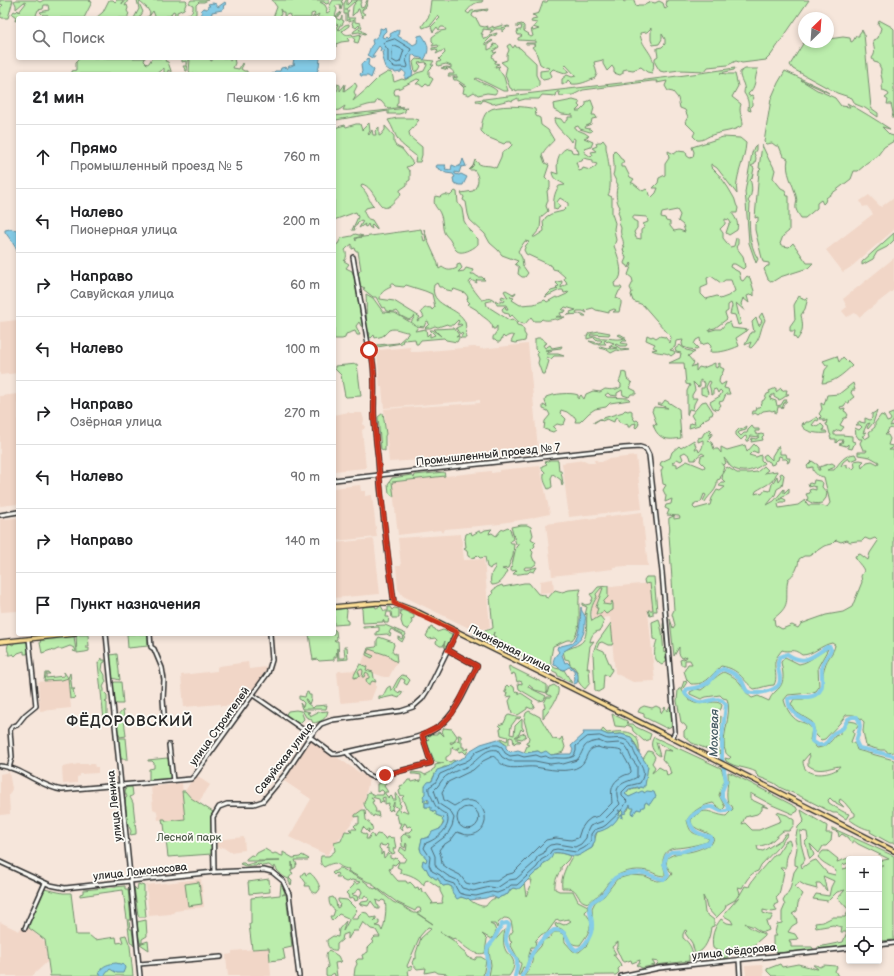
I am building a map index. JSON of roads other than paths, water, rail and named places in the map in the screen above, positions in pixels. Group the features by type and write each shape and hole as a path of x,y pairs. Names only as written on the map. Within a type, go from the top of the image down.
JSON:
{"main road":[{"name":"Пионерная улица","path":"336,607 394,603 457,632 672,738 894,850"},
{"path":"0,642 57,636"}],"street":[{"path":"353,257 369,350 372,353 373,361 375,397 374,410 379,475 394,603"},
{"name":"Промышленный проезд № 7","path":"336,480 624,448 643,448 648,451 662,572 675,732 672,738"},
{"path":"0,515 16,512"},
{"name":"Савуйская улица","path":"214,872 213,817 219,807 227,804 254,804 263,801 286,773 321,724 332,720 401,711 413,707 422,699 429,688 457,632"},
{"name":"улица Ленина","path":"106,636 140,976"},
{"path":"150,636 151,647 154,649 162,668 164,680 164,714"},
{"name":"улица Строителей","path":"0,766 9,768 56,789 122,786 187,780 194,776 268,673 272,662 270,636"},
{"path":"9,768 12,757 10,730 13,726 20,723 29,711 36,706 29,639"},
{"path":"253,695 311,736 333,754 422,735 440,726 452,714 477,666 448,650"},
{"path":"346,752 372,777 387,775 431,763 422,735"},
{"path":"169,745 173,781"},
{"name":"улица Ломоносова","path":"0,862 45,883 65,888 214,872 264,870 272,872 283,881 291,899 299,976"},
{"path":"25,928 45,883"},
{"path":"882,945 894,943"},
{"name":"улица Фёдорова","path":"621,976 658,968 846,948"},
{"path":"139,964 221,957"},
{"path":"739,959 740,976"}],"water":[{"path":"225,2 226,4 223,6 224,7 222,10 212,12 211,16 201,16 201,10 203,8 207,9 208,6 210,6 208,4 213,3 218,7"},
{"path":"385,27 386,31 382,37 385,38 387,36 389,38 391,36 390,34 399,29 398,36 413,45 417,43 418,36 422,35 426,41 428,51 424,60 412,55 412,76 405,79 406,74 402,70 401,72 395,73 394,71 390,71 385,67 382,58 382,52 384,52 384,50 380,51 381,48 379,46 372,56 375,56 374,58 367,55 373,44 372,40 376,38 380,32 380,28 383,29"},
{"path":"368,58 368,65 374,70 371,78 368,76 361,76 360,74 362,72 361,64"},
{"path":"294,60 320,60 317,72 274,72 280,71 281,68 286,67 287,69 289,66 295,64 293,64"},
{"path":"463,159 466,166 461,167 459,173 455,172 455,174 461,174 467,177 463,185 454,183 453,178 455,177 453,174 446,173 436,167 437,165 446,165 445,169 451,170 452,165 457,167 461,165"},
{"path":"5,230 16,230 16,249 5,232"},
{"path":"581,607 585,617 584,633 573,646 564,651 562,655 565,663 567,662 577,673 577,683 573,684 575,680 574,670 569,667 564,670 559,668 554,665 553,661 559,652 557,649 558,646 560,647 573,643 576,639 580,626"},
{"path":"583,732 601,732 608,735 621,734 631,737 648,766 645,786 643,786 644,788 640,787 639,789 638,787 629,789 625,794 629,797 642,791 644,793 647,791 654,792 656,797 650,804 647,802 645,803 641,810 637,809 633,815 632,812 634,808 631,808 630,805 626,813 622,814 623,818 620,817 623,812 622,809 620,812 618,810 620,813 619,817 614,823 608,828 597,832 592,848 577,856 553,853 550,860 544,863 540,870 520,888 513,888 508,894 498,899 492,896 470,900 468,898 461,897 457,899 452,892 452,887 448,885 443,886 438,878 436,879 429,874 426,868 425,869 422,865 423,860 426,862 427,859 421,852 420,847 422,839 429,837 432,832 440,829 444,823 442,820 444,818 436,815 436,812 431,810 431,807 425,807 425,802 429,803 429,800 426,799 423,801 423,796 425,794 425,786 428,782 432,781 437,770 447,767 453,762 465,757 471,750 481,744 498,739 506,745 506,748 510,752 518,750 526,753 538,751 541,753 546,751 551,755 571,754 573,750 571,746 584,734"},
{"path":"116,963 124,965 125,968 123,973 117,973 110,969 104,976 100,975 99,972 104,966"}],"waterway":[{"name":"Моховая","path":"522,976 535,948 554,930 563,932 570,944 576,950 586,943 592,927 589,909 590,905 604,893 615,878 627,874 640,873 665,879 668,875 664,863 667,855 671,852 684,851 709,843 711,839 711,837 694,830 689,820 702,809 709,807 715,808 722,812 730,809 722,797 722,791 726,781 722,758 722,737 726,705 718,699 697,702 685,693 687,689 703,686 723,669 737,676 742,681 747,691 754,693 769,691 777,687 779,684 780,679 778,661 780,657 787,654 793,658 803,660 812,657 827,647 830,647 831,650 822,666 821,689 812,696 788,699 791,709 812,725 812,741 818,745 823,745 827,742 834,733 843,728 848,719 857,717 860,723 860,729 856,742 859,748 894,756"},
{"name":"Моховая","path":"486,976 488,966 488,947 502,924 507,923 509,925 506,941 510,951 515,956 517,963 515,976"}],"district":[{"name":"ФЁДОРОВСКИЙ","path":"130,721"}],"park label":[{"name":"Лесной парк","path":"189,837"}]}
